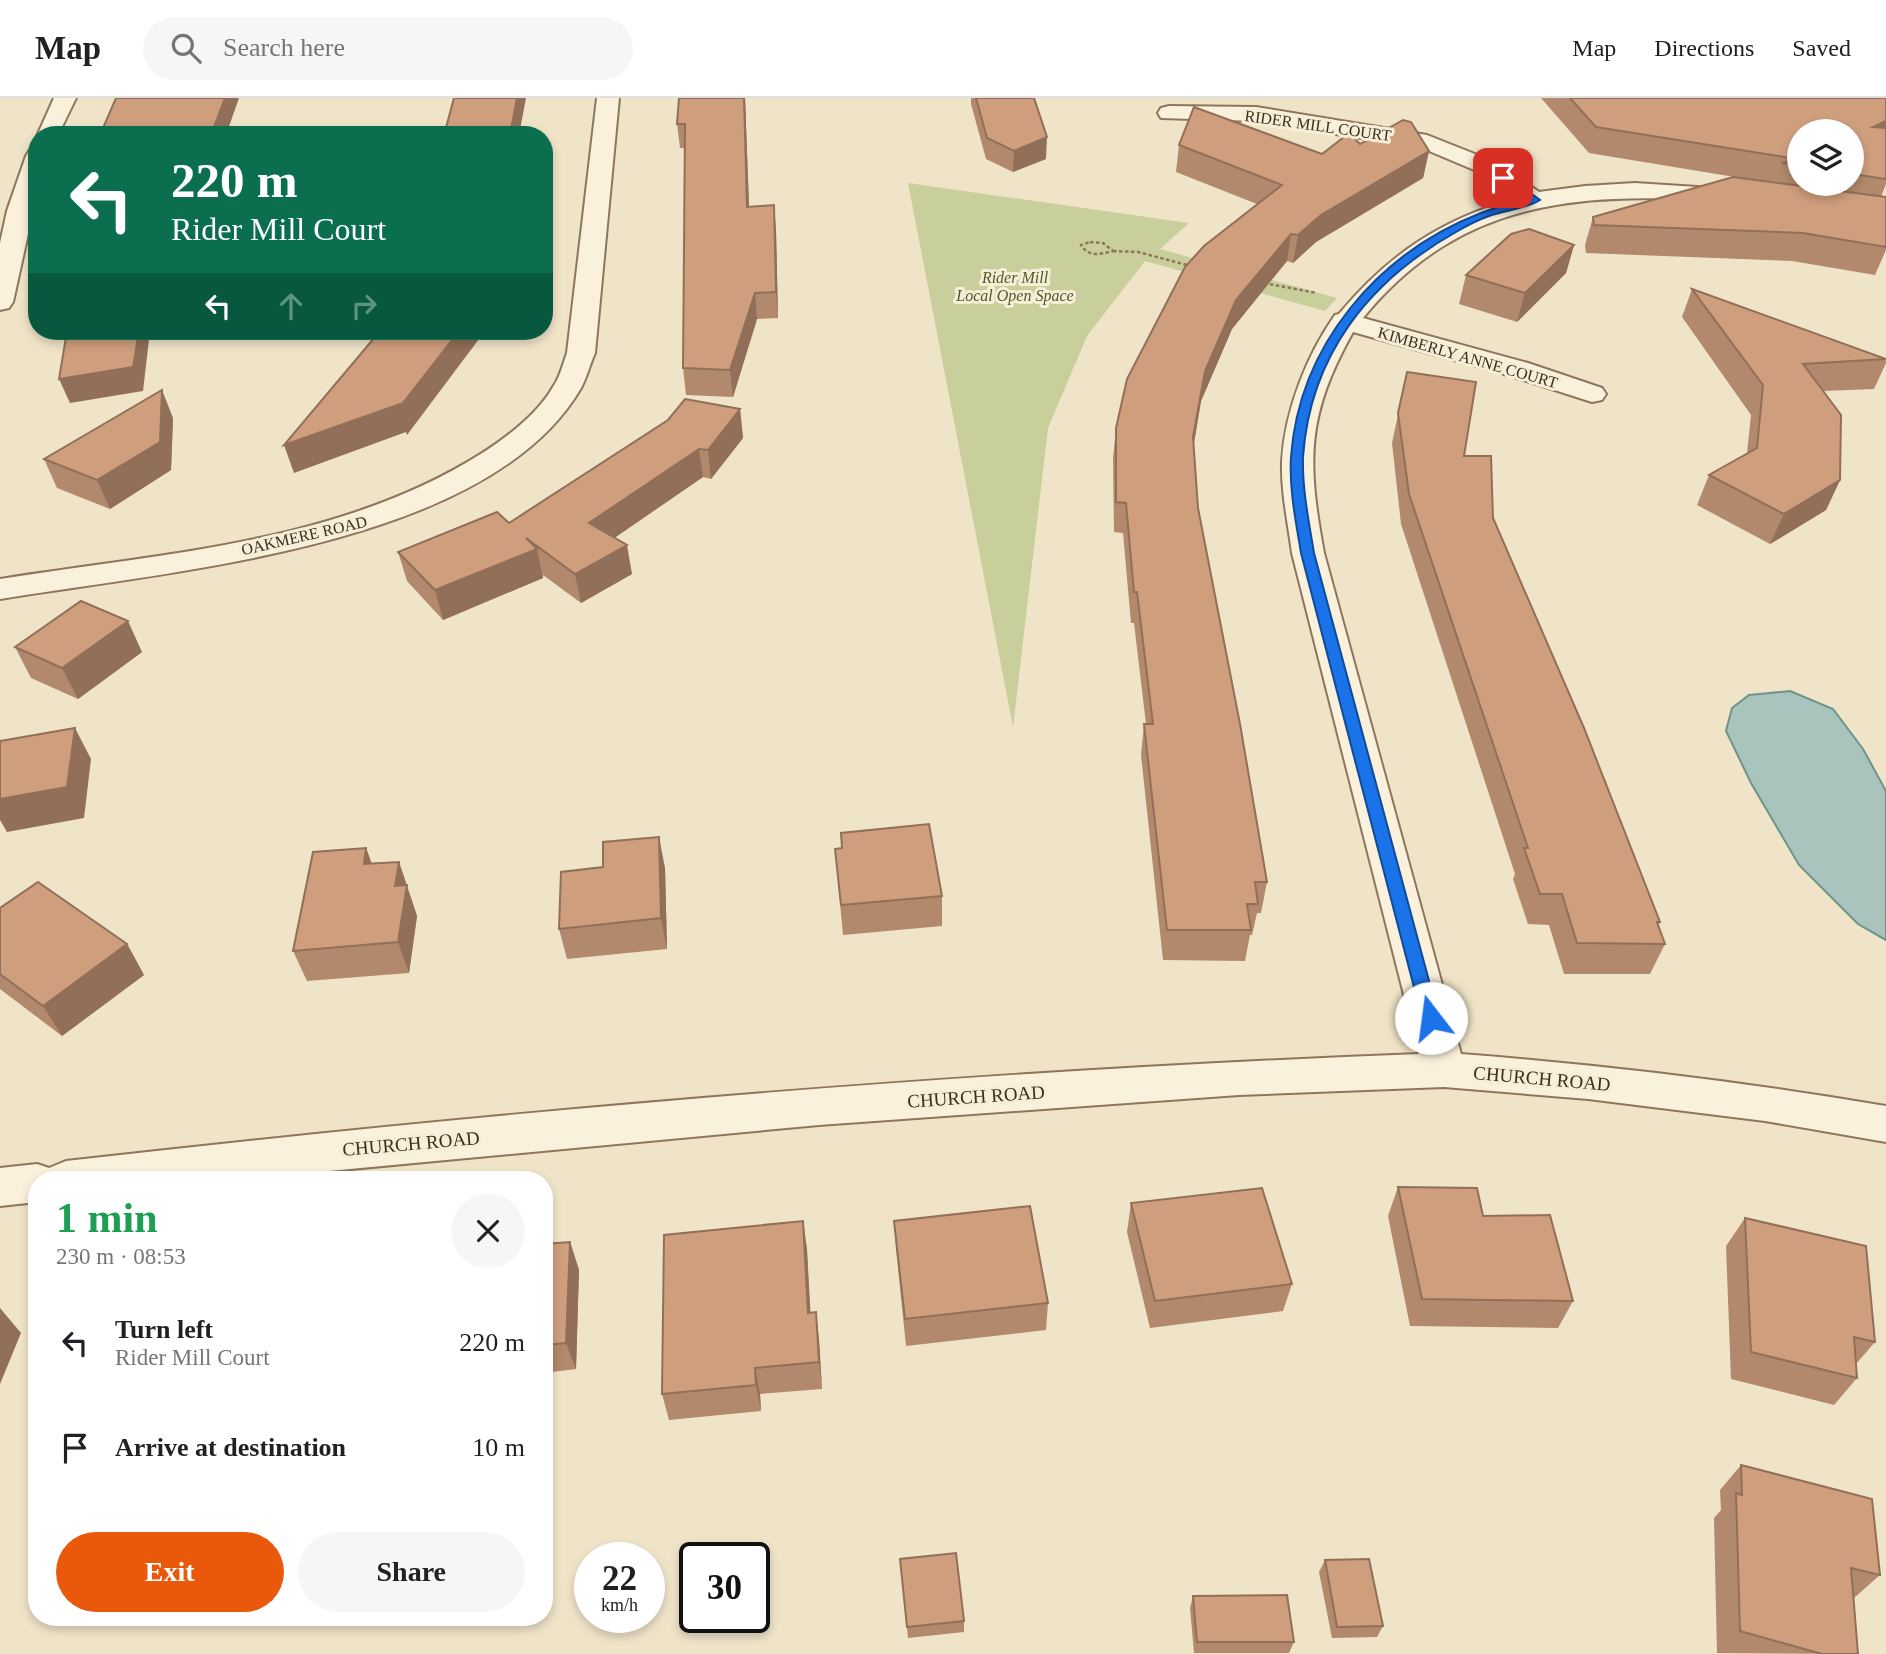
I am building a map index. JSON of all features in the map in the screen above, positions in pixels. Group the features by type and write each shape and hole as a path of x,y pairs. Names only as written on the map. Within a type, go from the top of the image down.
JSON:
{"street":[{"path":"51,126 65,98"},
{"name":"OAKMERE ROAD","path":"0,589 270,547 340,529 385,515 436,493 477,470 519,441 549,412 568,386 580,353 607,98"},
{"name":"RIDER MILL COURT","path":"1169,113 1256,114 1427,142 1488,166 1535,200"},
{"path":"0,302 19,211 28,184"},
{"path":"1444,1070 1308,553 1299,499 1297,458 1303,419 1317,374 1351,313 1409,258 1453,230 1486,214 1535,200 1604,191 1659,190 1767,198"},
{"name":"KIMBERLY ANNE COURT","path":"1351,313 1592,394"},
{"name":"CHURCH ROAD","path":"144,1171 299,1153 805,1108 1238,1078 1444,1070 1588,1080 1765,1103 1886,1124"},
{"path":"0,1187 28,1184"}],"path":[{"path":"1113,251 1110,246 1099,241 1081,246 1084,250 1096,254 1113,251 1138,252 1199,268"},
{"path":"1258,282 1303,289 1351,313"}],"green space":[{"name":"Rider Mill Local Open Space","path":"908,183 1189,223 1160,249 1337,298 1325,311 1145,261 1087,336 1048,428 1013,727"}],"water":[{"path":"1790,691 1833,709 1863,749 1886,791 1886,940 1858,924 1799,865 1751,783 1726,731 1732,708 1749,695"}],"building":[{"path":"116,98 225,98 214,126 104,126"},
{"path":"454,98 517,98 512,126 446,126"},
{"path":"679,98 744,98 747,207 774,205 776,292 755,293 730,370 683,368 685,124 677,124"},
{"path":"976,98 1034,98 1047,137 1014,151 987,138"},
{"path":"1570,98 1886,98 1886,121 1873,127 1886,128 1886,179 1864,176 1864,119 1787,119 1787,157 1596,127"},
{"path":"1194,107 1322,154 1349,133 1360,144 1403,120 1411,122 1429,151 1321,215 1298,235 1291,234 1236,300 1205,371 1193,437 1198,508 1240,724 1267,882 1255,882 1258,904 1247,904 1251,930 1167,930 1144,724 1153,724 1137,592 1134,592 1126,503 1116,502 1116,428 1127,379 1185,267 1204,246 1282,185 1179,145"},
{"path":"1733,177 1787,184 1787,196 1864,194 1886,197 1886,247 1803,233 1594,225 1593,217"},
{"path":"1529,229 1574,245 1525,293 1466,275 1511,234"},
{"path":"1692,289 1886,359 1803,364 1841,415 1840,480 1784,514 1709,475 1757,448 1763,385"},
{"path":"66,340 138,340 133,367 59,379"},
{"path":"372,340 452,340 399,408 400,404 284,445"},
{"path":"1407,372 1476,382 1464,456 1491,456 1493,518 1584,728 1660,922 1657,922 1665,944 1577,943 1562,894 1540,894 1524,848 1528,848 1409,494 1398,413"},
{"path":"162,390 160,442 97,480 44,459"},
{"path":"685,399 740,409 708,450 699,449 589,523 627,545 575,574 526,538 537,549 435,590 398,552 497,512 509,523 668,420"},
{"path":"81,601 128,621 62,668 15,647"},
{"path":"75,728 67,787 0,799 0,741"},
{"path":"929,824 942,896 841,905 835,849 842,848 841,833"},
{"path":"659,837 661,918 559,929 561,872 603,867 603,842"},
{"path":"366,848 364,864 399,862 395,886 407,885 398,942 293,951 313,852"},
{"path":"38,882 127,944 43,1006 0,974 0,908"},
{"path":"1398,1187 1477,1188 1483,1216 1550,1215 1573,1301 1422,1299"},
{"path":"1262,1188 1292,1284 1155,1301 1131,1203"},
{"path":"1030,1206 1048,1303 905,1319 894,1221"},
{"path":"1745,1218 1866,1246 1875,1342 1854,1337 1857,1378 1751,1352"},
{"path":"803,1221 808,1313 816,1312 819,1362 755,1368 756,1385 662,1394 664,1235"},
{"path":"570,1242 566,1343 553,1344 553,1243"},
{"path":"1741,1465 1872,1499 1880,1575 1851,1568 1858,1654 1822,1654 1740,1631 1736,1493 1742,1495"},
{"path":"956,1553 964,1621 907,1627 900,1559"},
{"path":"1369,1559 1383,1626 1337,1627 1325,1560"},
{"path":"1287,1595 1294,1642 1197,1642 1193,1596"}],"route":[{"path":"1431,1018 1308,553 1299,499 1297,458 1303,419 1317,374 1344,321 1371,290 1409,258 1453,230 1486,214 1535,200 1503,178"}]}
